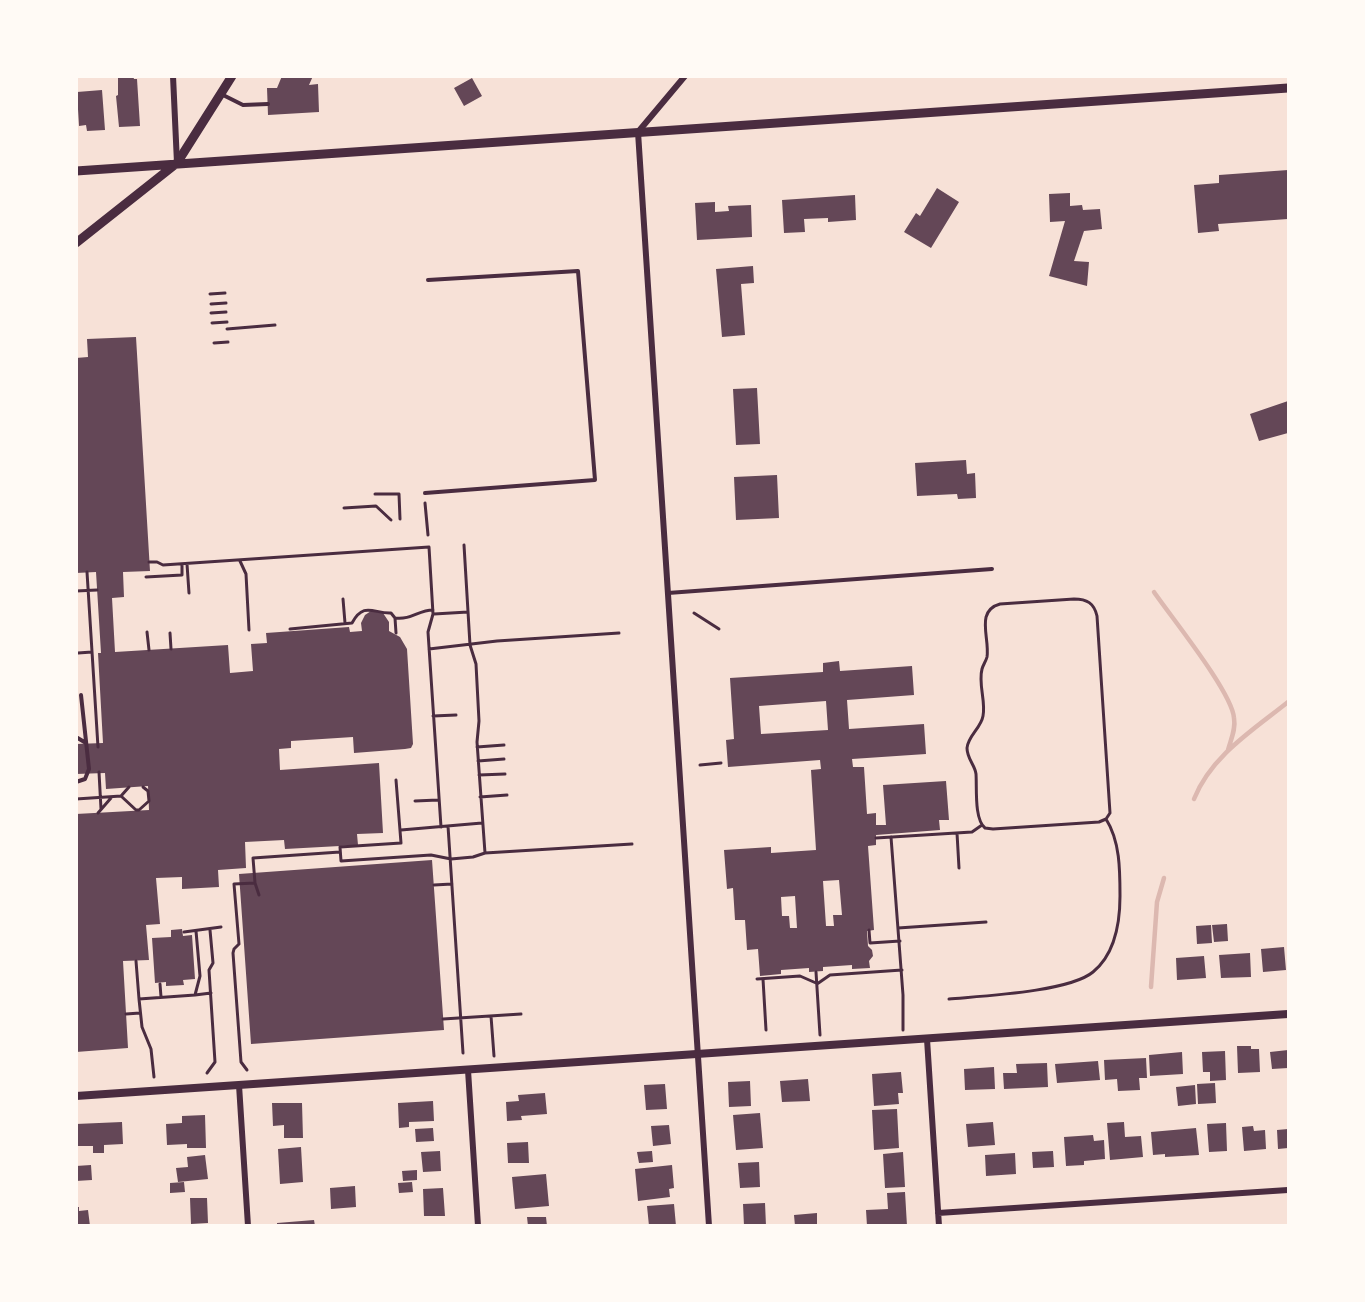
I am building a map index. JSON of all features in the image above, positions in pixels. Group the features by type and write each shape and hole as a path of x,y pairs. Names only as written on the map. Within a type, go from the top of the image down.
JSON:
{"main road":[{"path":"76,243 177,163 232,76"},
{"path":"76,171 1288,88"}],"street":[{"path":"173,76 177,163"},
{"path":"685,76 638,132 709,1226"},
{"path":"76,1096 1288,1014"},
{"path":"927,1039 939,1226"},
{"path":"468,1070 478,1226"},
{"path":"239,1085 248,1226"},
{"path":"938,1213 1288,1190"}],"lane":[{"path":"221,94 243,105 267,104"},
{"path":"425,493 595,480 578,271 428,280"},
{"path":"668,593 992,569"},
{"path":"76,782 85,779 88,773 81,695"},
{"path":"76,737 86,744"}],"path":[{"path":"210,294 225,293"},
{"path":"211,304 226,303"},
{"path":"211,314 226,312"},
{"path":"212,323 227,322"},
{"path":"227,329 275,325"},
{"path":"214,343 228,342"},
{"path":"375,494 399,494 400,519"},
{"path":"425,503 428,535"},
{"path":"344,508 376,506 391,520"},
{"path":"464,545 470,645 476,664 479,721 477,747 485,854"},
{"path":"149,562 163,565 187,564 429,547 433,612 428,628 441,827"},
{"path":"240,561 246,574 249,630"},
{"path":"146,577 182,575 182,564"},
{"path":"187,564 189,593"},
{"path":"87,572 96,718"},
{"path":"76,591 97,590"},
{"path":"343,599 345,623"},
{"path":"948,999 1012,993 1063,984 1083,977 1098,967 1112,946 1120,910 1117,851 1114,834 1106,819 1110,809 1097,616 1086,600 1074,599 1000,604 992,608 985,620 987,658 982,673 984,713 982,722 968,742 967,748 976,772 979,819 982,825 993,829 1093,823 1106,819"},
{"path":"290,628 352,623 359,614 373,609 387,614 391,613 395,618 396,633"},
{"path":"395,618 407,619 426,610 468,612"},
{"path":"694,613 719,629"},
{"path":"147,632 149,650"},
{"path":"170,633 171,648"},
{"path":"429,649 497,641 619,633"},
{"path":"78,653 92,652"},
{"path":"433,716 456,715"},
{"path":"477,747 504,745"},
{"path":"478,761 504,759"},
{"path":"700,765 721,763"},
{"path":"479,776 506,774"},
{"path":"396,780 401,843 340,847 341,861 431,855 450,859 485,854 632,844"},
{"path":"121,796 136,810 139,810 149,801 148,791 143,787"},
{"path":"76,799 121,796 129,788"},
{"path":"480,797 507,795"},
{"path":"100,798 100,811 112,797"},
{"path":"76,804 82,799"},
{"path":"415,801 438,800"},
{"path":"400,830 482,823"},
{"path":"876,838 976,831 982,825"},
{"path":"448,826 464,1053"},
{"path":"957,833 959,868"},
{"path":"891,837 902,970 903,1040"},
{"path":"259,895 255,883 254,858 340,852"},
{"path":"247,1070 241,1062 233,953 239,944 234,884 255,883"},
{"path":"434,885 452,884"},
{"path":"898,928 986,922"},
{"path":"184,932 221,927"},
{"path":"200,976 213,963 210,930"},
{"path":"869,930 870,943 900,941"},
{"path":"195,995 200,976 196,931"},
{"path":"136,961 142,1032 151,1049 154,1077"},
{"path":"207,1073 215,1062 209,969"},
{"path":"817,984 830,975 902,970"},
{"path":"816,972 820,1024"},
{"path":"757,979 800,976 817,984"},
{"path":"763,979 766,1030"},
{"path":"160,984 161,997"},
{"path":"140,999 211,993"},
{"path":"126,1014 140,1013"},
{"path":"443,1019 521,1014"},
{"path":"491,1016 495,1068"}],"building":[{"path":"118,76 133,76 137,79 140,126 119,127 116,96 118,95"},
{"path":"282,76 313,76 309,85 318,84 319,112 268,115 267,88 277,88"},
{"path":"472,78 482,96 464,106 454,88"},
{"path":"102,90 105,130 87,131 86,125 79,126 77,92"},
{"path":"1288,170 1288,219 1218,224 1219,231 1198,233 1194,185 1219,183 1219,175"},
{"path":"937,188 959,202 931,248 904,232 916,213 920,216"},
{"path":"1070,193 1070,206 1082,205 1083,210 1100,209 1102,229 1084,231 1074,261 1089,262 1087,286 1049,276 1065,221 1050,222 1049,194"},
{"path":"855,195 856,220 828,222 828,218 804,219 805,232 784,233 782,200"},
{"path":"715,202 715,212 729,211 728,206 751,205 752,237 697,240 695,203"},
{"path":"753,266 754,283 741,284 745,335 722,337 716,269"},
{"path":"136,337 150,571 123,572 124,597 112,598 115,652 228,645 230,673 253,671 251,644 267,643 266,633 349,627 350,632 362,631 361,623 365,615 371,611 383,613 389,622 389,631 400,637 407,649 413,744 411,748 405,749 354,753 353,737 291,741 291,748 279,749 280,770 379,763 383,833 357,834 358,845 285,849 284,840 245,842 246,868 218,870 219,887 182,889 182,877 156,878 160,924 146,925 149,960 123,961 128,1048 76,1052 76,814 149,810 148,786 106,789 105,773 76,774 76,744 103,743 96,572 76,573 76,358 88,357 87,339"},
{"path":"757,388 760,444 736,445 733,389"},
{"path":"1288,401 1288,433 1259,441 1250,414"},
{"path":"966,460 967,474 975,473 976,498 958,499 957,494 917,496 915,463"},
{"path":"777,475 779,518 736,520 734,477"},
{"path":"839,661 840,671 912,666 914,695 847,700 849,729 924,724 926,754 852,759 853,767 864,767 867,814 876,813 876,825 886,825 883,785 946,781 949,820 939,820 940,830 876,835 876,845 868,846 874,930 867,931 868,946 873,956 869,961 870,968 852,969 852,965 823,967 823,971 809,972 809,968 781,970 781,974 760,976 758,949 747,950 745,920 735,920 733,888 727,889 724,850 771,847 771,853 816,850 811,770 821,769 820,760 728,767 726,740 734,739 730,678 823,672 823,663","holes":["826,701 828,730 761,734 759,706","839,880 842,915 833,915 834,926 826,926 823,881","795,896 797,928 790,928 789,916 782,916 781,897"]},
{"path":"432,860 444,1030 251,1044 239,874"},
{"path":"1227,924 1228,941 1214,942 1212,925"},
{"path":"1211,925 1212,943 1197,944 1196,926"},
{"path":"182,929 183,936 192,935 195,979 183,980 184,985 166,986 166,982 155,983 152,938 171,937 171,930"},
{"path":"1284,947 1286,970 1263,972 1261,949"},
{"path":"1250,953 1251,977 1221,978 1219,955"},
{"path":"1204,956 1206,978 1177,980 1176,958"},
{"path":"1237,1046 1251,1046 1251,1049 1259,1049 1260,1072 1238,1073"},
{"path":"1288,1050 1288,1068 1272,1069 1270,1052"},
{"path":"1225,1051 1226,1080 1210,1081 1210,1072 1203,1072 1202,1052"},
{"path":"1182,1052 1183,1074 1150,1076 1149,1055"},
{"path":"1146,1058 1147,1078 1139,1078 1140,1090 1118,1091 1117,1079 1105,1080 1104,1060"},
{"path":"1098,1061 1100,1080 1057,1083 1055,1064"},
{"path":"1047,1063 1048,1087 1004,1089 1003,1073 1017,1073 1016,1064"},
{"path":"994,1067 995,1089 965,1090 964,1069"},
{"path":"901,1072 903,1093 898,1093 899,1104 874,1106 872,1074"},
{"path":"808,1079 810,1101 782,1102 780,1081"},
{"path":"750,1081 751,1106 729,1107 728,1082"},
{"path":"1215,1083 1216,1103 1198,1104 1197,1084"},
{"path":"665,1084 667,1109 646,1110 644,1085"},
{"path":"1195,1085 1196,1104 1178,1106 1176,1087"},
{"path":"545,1093 547,1114 521,1116 522,1120 507,1121 506,1102 519,1101 518,1095"},
{"path":"433,1101 434,1121 409,1122 409,1127 399,1128 398,1103"},
{"path":"272,1103 302,1103 303,1138 284,1138 284,1125 273,1126"},
{"path":"897,1109 899,1148 874,1150 872,1110"},
{"path":"760,1113 763,1148 736,1150 733,1115"},
{"path":"205,1115 206,1148 187,1148 187,1144 167,1145 166,1124 182,1123 182,1116"},
{"path":"122,1122 123,1144 104,1145 104,1153 93,1153 93,1146 76,1146 76,1124"},
{"path":"993,1122 995,1145 968,1147 966,1124"},
{"path":"1124,1122 1125,1137 1141,1136 1143,1157 1110,1160 1107,1123"},
{"path":"1226,1123 1227,1151 1209,1152 1207,1124"},
{"path":"669,1125 671,1144 653,1146 651,1126"},
{"path":"1253,1126 1254,1131 1265,1130 1266,1149 1244,1151 1242,1127"},
{"path":"433,1128 434,1141 416,1142 415,1129"},
{"path":"1196,1128 1199,1155 1165,1157 1165,1154 1153,1155 1151,1132"},
{"path":"1288,1129 1288,1148 1278,1149 1277,1130"},
{"path":"1093,1135 1094,1141 1104,1140 1105,1159 1084,1161 1084,1165 1066,1166 1064,1137"},
{"path":"528,1142 529,1163 508,1163 507,1143"},
{"path":"301,1147 303,1182 280,1184 278,1149"},
{"path":"440,1151 441,1171 423,1172 421,1152"},
{"path":"652,1151 653,1162 639,1163 637,1152"},
{"path":"1053,1151 1054,1167 1033,1168 1032,1152"},
{"path":"903,1152 905,1187 885,1188 883,1154"},
{"path":"1015,1153 1016,1174 986,1176 985,1155"},
{"path":"205,1155 208,1179 178,1182 176,1168 188,1167 187,1157"},
{"path":"759,1162 760,1187 740,1188 738,1163"},
{"path":"91,1165 92,1180 76,1181 76,1166"},
{"path":"672,1165 674,1188 669,1189 670,1197 638,1201 635,1169"},
{"path":"417,1170 417,1180 403,1181 402,1171"},
{"path":"546,1174 549,1206 515,1209 512,1177"},
{"path":"184,1182 185,1192 170,1193 170,1183"},
{"path":"412,1182 413,1192 399,1193 398,1183"},
{"path":"355,1186 356,1207 331,1209 330,1188"},
{"path":"443,1188 445,1216 424,1216 423,1189"},
{"path":"905,1192 907,1226 867,1226 866,1210 888,1209 887,1193"},
{"path":"190,1198 207,1198 208,1223 191,1224"},
{"path":"765,1203 766,1226 744,1226 743,1204"},
{"path":"674,1204 676,1226 649,1226 647,1206"},
{"path":"76,1207 79,1207 79,1211 88,1210 90,1226 76,1226"},
{"path":"817,1213 817,1226 795,1226 794,1215"},
{"path":"527,1217 546,1217 547,1226 528,1226"},
{"path":"314,1220 315,1226 277,1226 277,1223"}],"waterway":[{"path":"1154,592 1200,655 1231,706 1234,726 1228,750"},
{"path":"1194,799 1201,784 1222,757 1288,702"},
{"path":"1151,987 1157,902 1164,878"}]}
